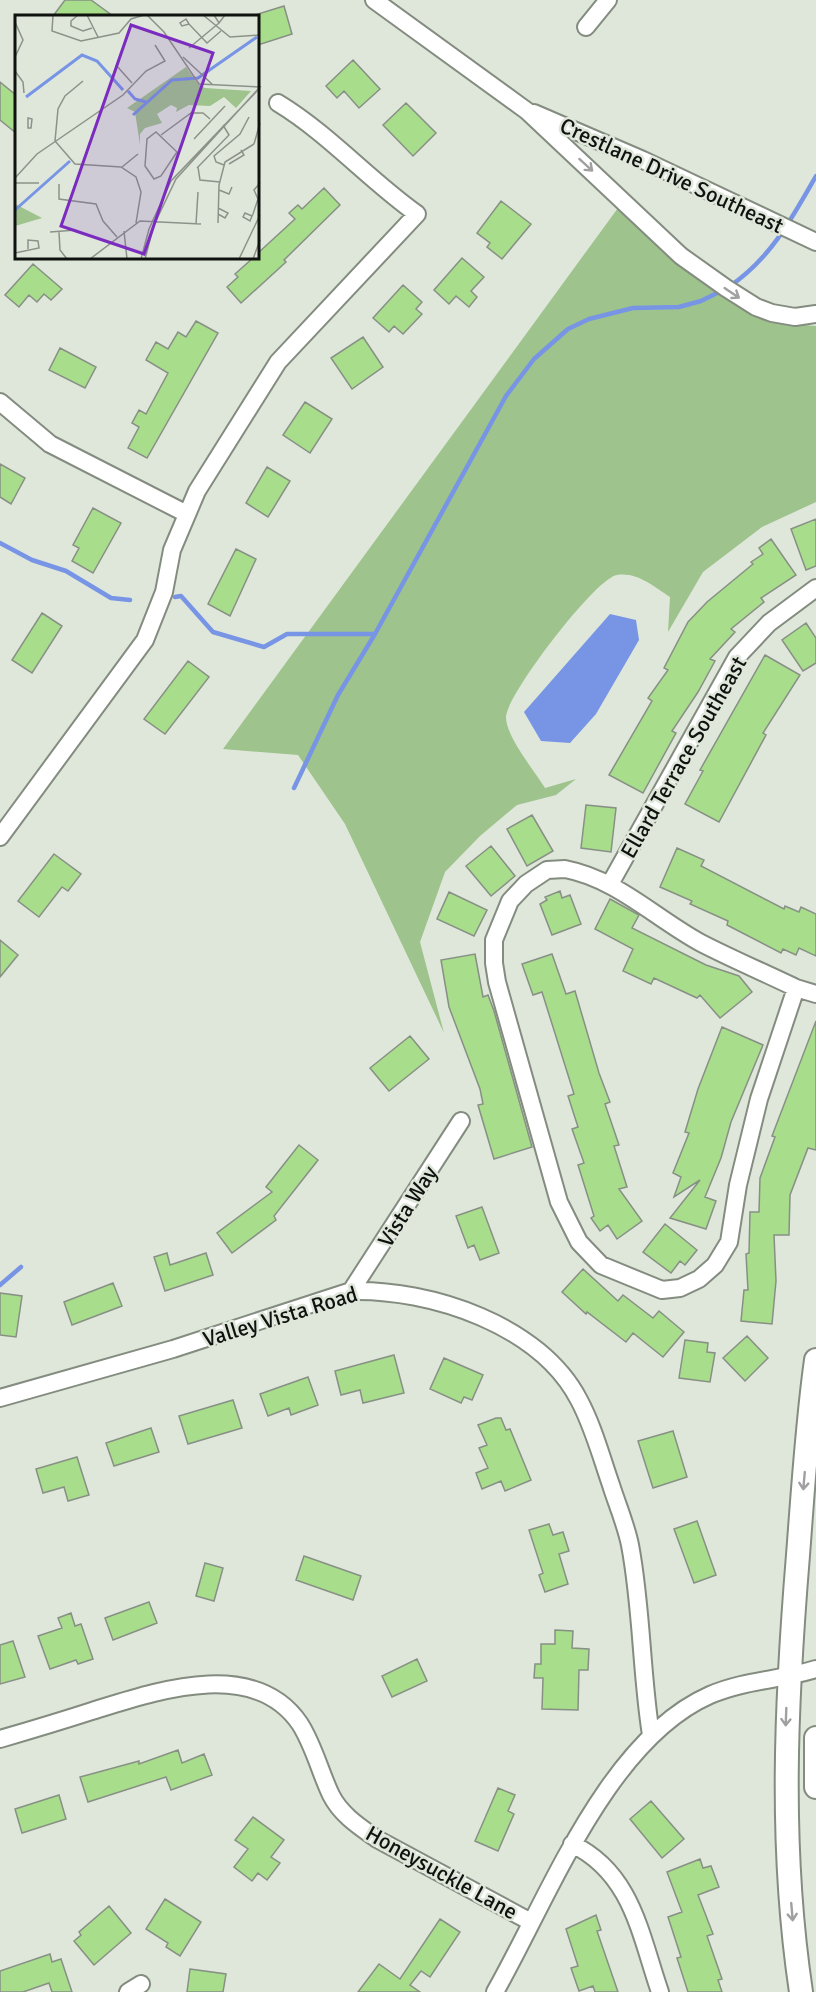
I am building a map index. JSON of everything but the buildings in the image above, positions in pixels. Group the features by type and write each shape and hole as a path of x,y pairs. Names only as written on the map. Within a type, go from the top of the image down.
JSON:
{"street":[{"name":"Crestlane Drive Southeast","path":"374,0 527,111 681,256 726,288 756,307 772,313 795,317 816,314"},
{"path":"586,27 608,0"},
{"path":"0,837 145,640 164,592 172,550 197,491 278,362 417,214 392,196 298,115 278,103"},
{"name":"Crestlane Drive Southeast","path":"527,111 553,120 816,242"},
{"path":"0,402 50,444 187,514"},
{"name":"Ellard Terrace Southeast","path":"610,884 737,657 769,623 816,588"},
{"path":"796,988 759,1099 738,1185 729,1242 715,1265 699,1279 680,1288 663,1290 601,1264 579,1242 559,1202 497,982 494,940 510,901 526,884 547,870 565,869 581,872 610,884 653,915 702,943 796,988 816,994"},
{"name":"Vista Way","path":"351,1291 460,1120"},
{"name":"Valley Vista Road","path":"0,1398 173,1349 351,1291 378,1290 453,1306 508,1330 531,1344 552,1364 578,1398 598,1447 630,1543 643,1637 646,1703 651,1735"},
{"path":"801,1992 788,1870 785,1755 788,1678 816,1360"},
{"path":"495,1992 572,1844 592,1811 651,1735 708,1696 753,1681 788,1678 816,1670"},
{"name":"Honeysuckle Lane","path":"0,1739 172,1689 219,1685 242,1687 259,1692 292,1714 308,1738 332,1797 356,1824 377,1839 531,1922"},
{"path":"816,1738 816,1787"},
{"path":"572,1844 599,1860 620,1884 634,1915 660,1992"}],"green space":[{"path":"618,208 709,284 776,323 816,326 816,502 762,527 703,572 668,632 670,597 639,578 617,575 606,581 590,596 535,664 510,705 506,717 507,725 515,744 545,788 576,779 556,795 517,805 480,836 445,872 420,942 444,1033 345,824 298,755 223,749"}],"water":[{"path":"610,614 636,620 639,640 596,714 570,743 541,741 524,712"}],"waterway":[{"path":"730,286 769,250 789,222 816,176"},
{"path":"294,788 338,695 375,634 506,396 534,359 568,329 589,319 633,308 679,307 701,301 723,290"},
{"path":"0,543 32,560 66,571 111,598 130,600"},
{"path":"175,597 181,596 213,632 264,647 287,634 375,634"},
{"path":"0,1285 21,1267"}]}
